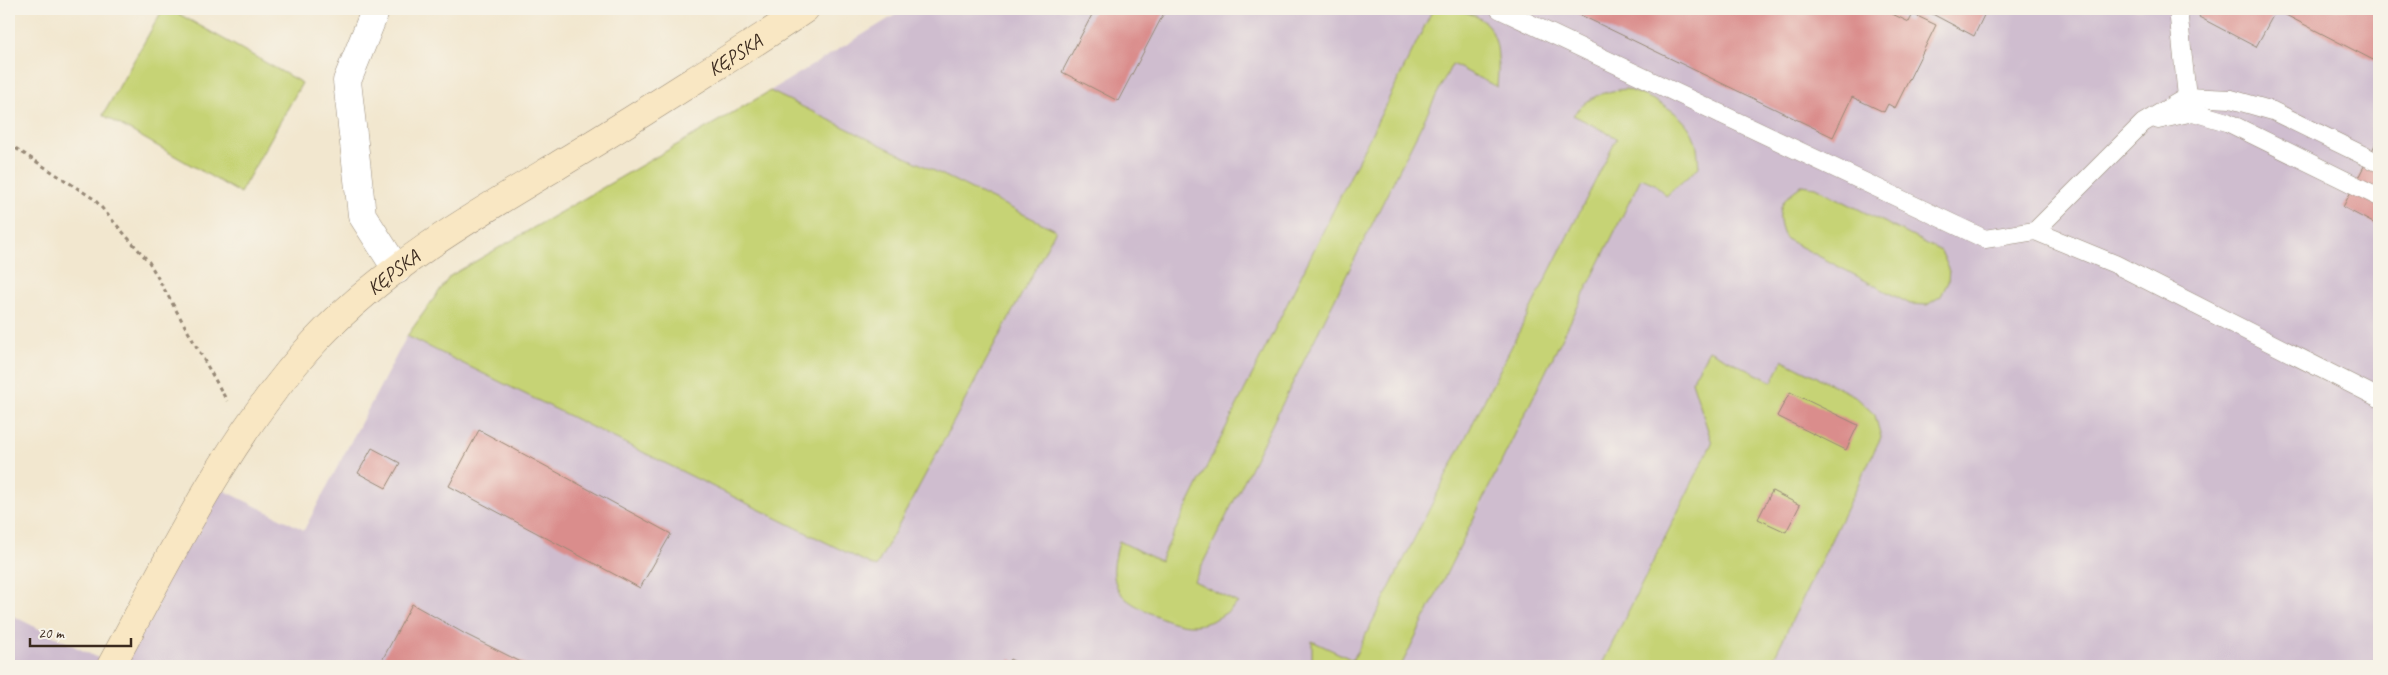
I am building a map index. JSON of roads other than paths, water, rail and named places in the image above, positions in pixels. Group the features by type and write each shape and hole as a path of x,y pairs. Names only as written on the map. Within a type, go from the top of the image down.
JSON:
{"street":[{"path":"376,9 348,81 362,215 397,270"},
{"name":"KĘPSKA","path":"111,666 191,515 244,432 288,372 319,337 370,290 472,217 586,149 805,9"}],"lane":[{"path":"1499,9 1986,239 2035,231 2115,264 2379,398"},
{"path":"2178,9 2187,97"},
{"path":"2035,231 2143,123 2187,97 2232,99 2273,111 2379,163"},
{"path":"2143,123 2193,112 2227,122 2379,197"}]}
